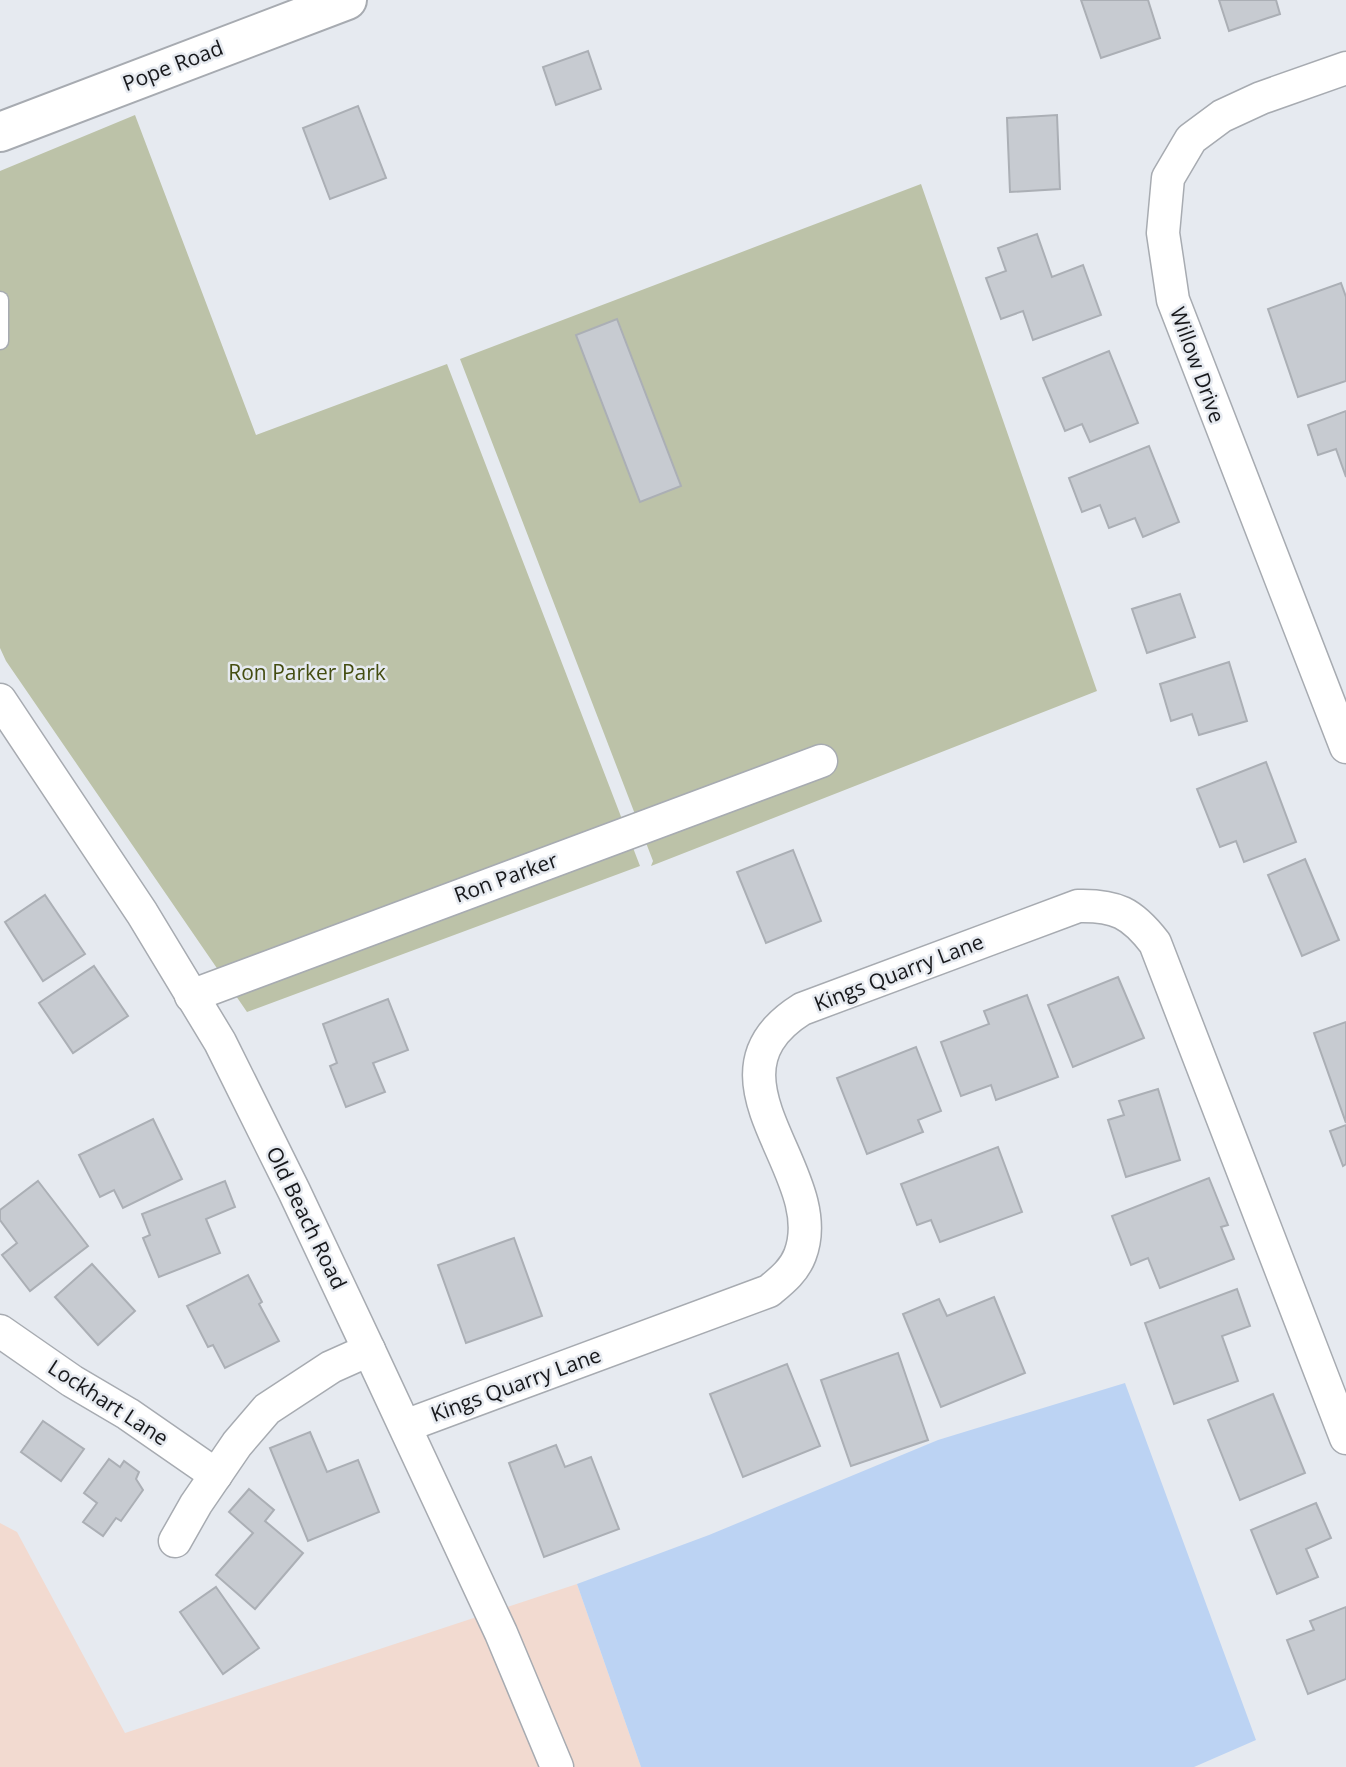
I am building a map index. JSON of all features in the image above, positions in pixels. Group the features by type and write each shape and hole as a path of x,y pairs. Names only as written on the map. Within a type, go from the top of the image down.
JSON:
{"street":[{"name":"Pope Road","path":"0,132 347,0"},
{"name":"Willow Drive","path":"1346,68 1261,98 1222,116 1191,139 1168,178 1163,233 1173,300 1346,747"},
{"name":"Old Beach Road","path":"0,700 142,913 226,1055 294,1191 405,1426 500,1633 557,1767"},
{"name":"Ron Parker","path":"191,996 821,761"},
{"name":"Kings Quarry Lane","path":"405,1426 769,1292 789,1274 800,1255 805,1231 802,1205 759,1090 759,1063 770,1037 784,1020 802,1009 1078,906 1100,905 1120,911 1140,923 1155,943 1346,1438"},
{"name":"Lockhart Lane","path":"0,1331 216,1475"},
{"path":"175,1541 216,1475 267,1409 331,1367 369,1350"}],"lane":[{"path":"0,300 0,341"}],"shaded area":[{"path":"0,1523 17,1532 125,1733 577,1584 641,1767 0,1767"}],"green space":[{"name":"Ron Parker Park","path":"135,115 256,435 447,364 640,866 247,1012 6,661 0,648 0,171"},
{"path":"921,184 1097,691 651,866 653,861 460,359"}],"water":[{"path":"1125,1383 1256,1740 1194,1767 641,1767 577,1584 709,1535 938,1440"}],"building":[{"path":"1081,0 1148,0 1160,38 1101,58"},
{"path":"1219,0 1276,0 1280,14 1229,31"},
{"path":"588,51 601,89 556,105 543,67"},
{"path":"358,106 386,178 330,199 303,128"},
{"path":"1057,115 1060,189 1010,192 1007,118"},
{"path":"1037,234 1052,277 1083,265 1101,315 1033,340 1023,311 1001,319 986,278 1006,271 998,248"},
{"path":"1341,283 1346,297 1346,381 1298,397 1268,309"},
{"path":"617,319 681,486 640,502 576,335"},
{"path":"1109,351 1138,423 1090,442 1082,424 1065,431 1043,378"},
{"path":"1346,411 1346,477 1336,449 1318,455 1308,425"},
{"path":"1149,446 1179,522 1143,537 1135,518 1109,528 1100,505 1082,512 1069,478"},
{"path":"1180,594 1195,637 1147,653 1132,609"},
{"path":"1229,662 1247,721 1199,735 1192,714 1171,721 1160,684"},
{"path":"1266,762 1296,842 1244,862 1236,841 1220,847 1197,789"},
{"path":"793,850 821,921 766,943 737,872"},
{"path":"1305,859 1339,940 1302,956 1268,875"},
{"path":"45,895 85,954 43,981 5,922"},
{"path":"94,966 128,1016 73,1053 39,1003"},
{"path":"1118,977 1144,1038 1073,1067 1048,1005"},
{"path":"1027,995 1058,1077 996,1100 991,1085 961,1096 941,1042 989,1024 984,1011"},
{"path":"388,999 408,1050 373,1063 385,1092 346,1107 330,1066 337,1063 323,1024"},
{"path":"1346,1022 1346,1123 1314,1033"},
{"path":"916,1047 941,1111 918,1120 923,1132 867,1154 837,1078"},
{"path":"1158,1089 1180,1160 1126,1177 1108,1120 1124,1115 1119,1101"},
{"path":"153,1119 182,1179 123,1208 114,1190 100,1197 79,1155"},
{"path":"1346,1125 1346,1164 1343,1166 1330,1131"},
{"path":"998,1147 1022,1212 940,1242 931,1220 917,1225 901,1184"},
{"path":"1209,1178 1228,1225 1221,1227 1234,1259 1160,1288 1148,1258 1131,1265 1112,1216"},
{"path":"38,1181 88,1246 30,1291 2,1255 17,1243 0,1220 0,1210"},
{"path":"225,1181 235,1207 206,1219 220,1253 159,1277 143,1238 150,1235 142,1214"},
{"path":"514,1238 542,1316 466,1343 438,1265"},
{"path":"92,1264 135,1311 98,1345 55,1297"},
{"path":"248,1275 262,1302 259,1304 279,1341 225,1368 213,1345 208,1347 187,1306"},
{"path":"1237,1289 1250,1326 1222,1336 1238,1381 1174,1404 1145,1323"},
{"path":"994,1297 1025,1373 941,1407 903,1314 939,1299 947,1316"},
{"path":"898,1353 928,1440 851,1466 821,1380"},
{"path":"787,1364 820,1446 743,1477 710,1394"},
{"path":"1273,1394 1305,1473 1240,1500 1208,1420"},
{"path":"43,1421 84,1449 61,1481 21,1452"},
{"path":"310,1432 327,1472 358,1460 379,1512 308,1541 270,1448"},
{"path":"556,1445 565,1467 591,1457 619,1529 544,1557 509,1463"},
{"path":"109,1459 120,1467 124,1461 139,1472 136,1479 143,1490 121,1521 116,1518 103,1536 83,1522 97,1503 84,1493"},
{"path":"249,1489 274,1510 265,1521 303,1553 255,1609 216,1575 253,1533 229,1512"},
{"path":"1316,1503 1331,1538 1306,1549 1318,1577 1277,1594 1251,1530"},
{"path":"216,1587 259,1648 223,1674 180,1612"},
{"path":"1346,1607 1346,1679 1308,1694 1287,1640 1314,1630 1310,1621"}]}
